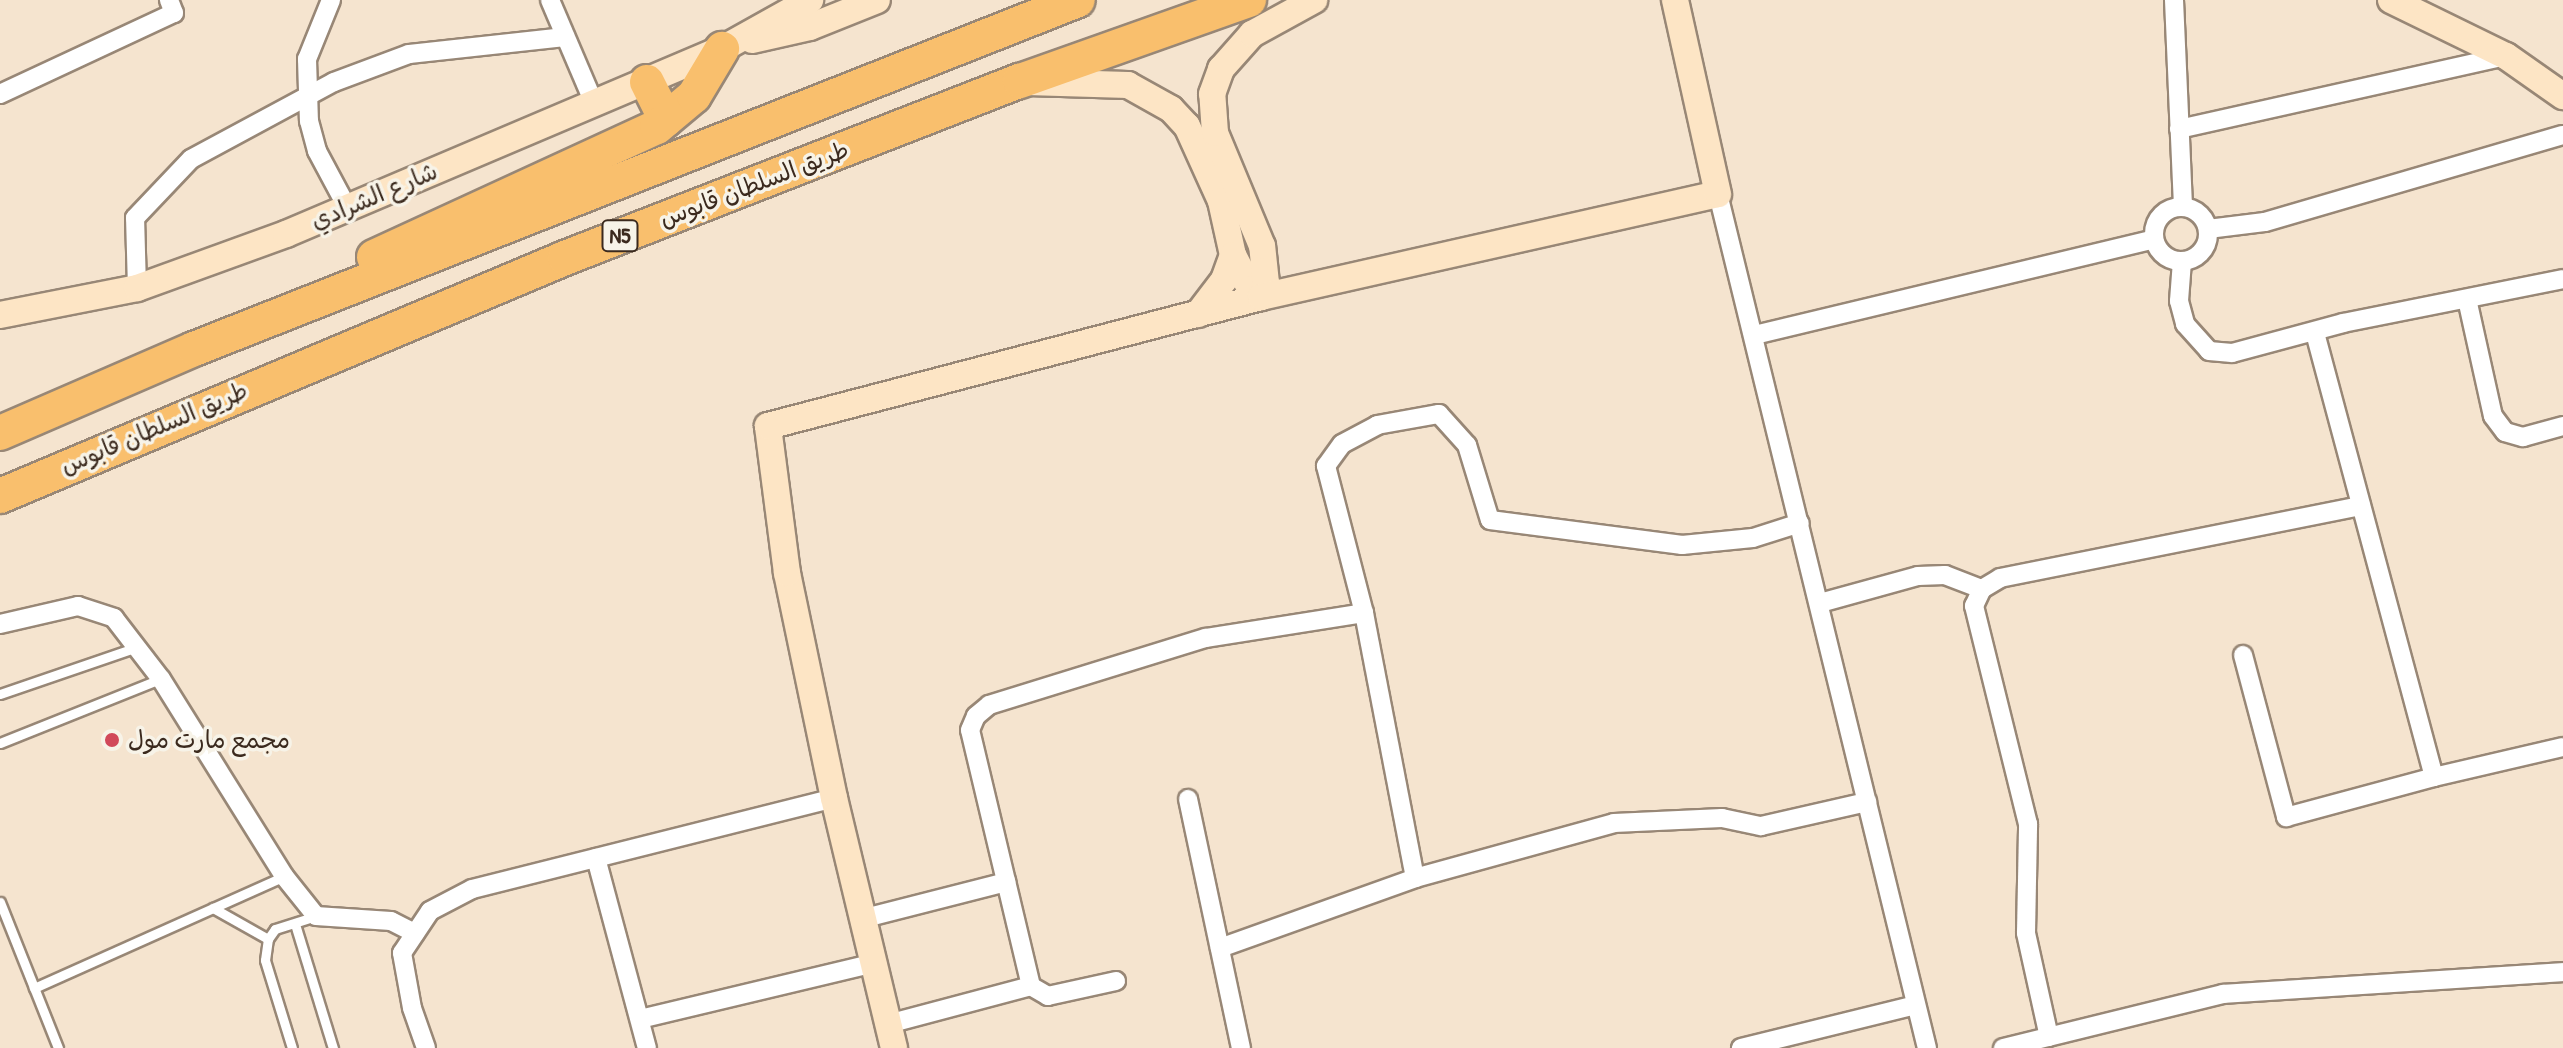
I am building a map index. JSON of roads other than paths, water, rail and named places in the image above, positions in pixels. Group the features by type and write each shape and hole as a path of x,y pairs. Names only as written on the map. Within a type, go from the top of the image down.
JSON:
{"highway":[{"name":"N5","path":"0,433 194,349 1078,0"},
{"name":"طريق السلطان قابوس","path":"0,496 366,338 1020,81 1249,0"},
{"path":"194,349 464,211 629,143 666,120 694,96 729,46"},
{"path":"647,82 666,120"}],"street":[{"path":"0,94 174,13 169,0"},
{"path":"331,0 307,59 309,121 317,151 347,207"},
{"path":"550,0 594,103"},
{"name":"شارع الشرادي","path":"0,315 137,288 347,207 729,46 810,0"},
{"name":"شارع الشرادي","path":"729,46 810,27 877,0"},
{"path":"1261,297 1266,283 1262,246 1215,133 1212,94 1221,69 1252,34 1314,0"},
{"path":"1675,0 1718,194 1755,335 1927,1048"},
{"path":"2174,0 2183,206"},
{"path":"2391,0 2506,56 2563,96"},
{"path":"137,288 135,218 157,190 191,159 310,96 409,54 565,37"},
{"path":"2179,129 2506,56"},
{"path":"1020,81 1128,85 1171,109 1200,145 1233,255 1250,289 1261,297"},
{"path":"2208,229 2265,222 2563,135"},
{"path":"1031,986 891,1036 871,964 787,573 768,426 1261,297 1718,194"},
{"path":"2183,206 2195,210 2208,229 2202,251 2182,261 2164,255 2154,239 2164,212 2183,206"},
{"path":"1755,335 2154,239"},
{"path":"1262,246 1284,269 1318,285"},
{"path":"1198,314 1224,280 1233,255"},
{"path":"2182,261 2179,301 2185,324 2209,351 2232,353 2343,323 2563,279"},
{"path":"2467,299 2493,416 2505,432 2523,437 2563,426"},
{"path":"2315,333 2434,777"},
{"path":"1415,878 1364,613 1326,466 1342,444 1377,425 1439,414 1467,445 1490,520 1682,545 1753,538 1800,523"},
{"path":"2049,1037 2026,933 2028,824 1974,606 1982,589 2000,578 2361,506"},
{"path":"1820,603 1918,576 1945,575 1982,589"},
{"path":"0,624 78,606 114,618 161,679 284,876 316,916 391,921 415,933"},
{"path":"1116,981 1048,996 1031,986 970,730 989,705 1206,638 1364,613"},
{"path":"2243,655 2286,817 2434,777 2563,747"},
{"path":"426,1048 412,1008 402,953 430,911 472,889 834,798"},
{"path":"1188,799 1241,1048"},
{"path":"1220,948 1415,878 1614,823 1722,818 1761,826 1867,802"},
{"path":"596,858 647,1048"},
{"path":"861,919 1006,882"},
{"path":"640,1019 871,964"},
{"path":"2003,1048 2223,994 2563,972"},
{"path":"1741,1048 1916,1005"}],"lane":[{"path":"0,694 138,646"},
{"path":"0,743 161,679"},
{"path":"34,988 284,876"},
{"path":"0,902 58,1048"},
{"path":"213,908 268,939"},
{"path":"292,1048 265,960 268,939 275,929 316,916"},
{"path":"295,924 333,1048"},
{"path":"0,934 12,931"}],"place":[{"name":"مجمع مارت مول","path":"112,740"}]}
